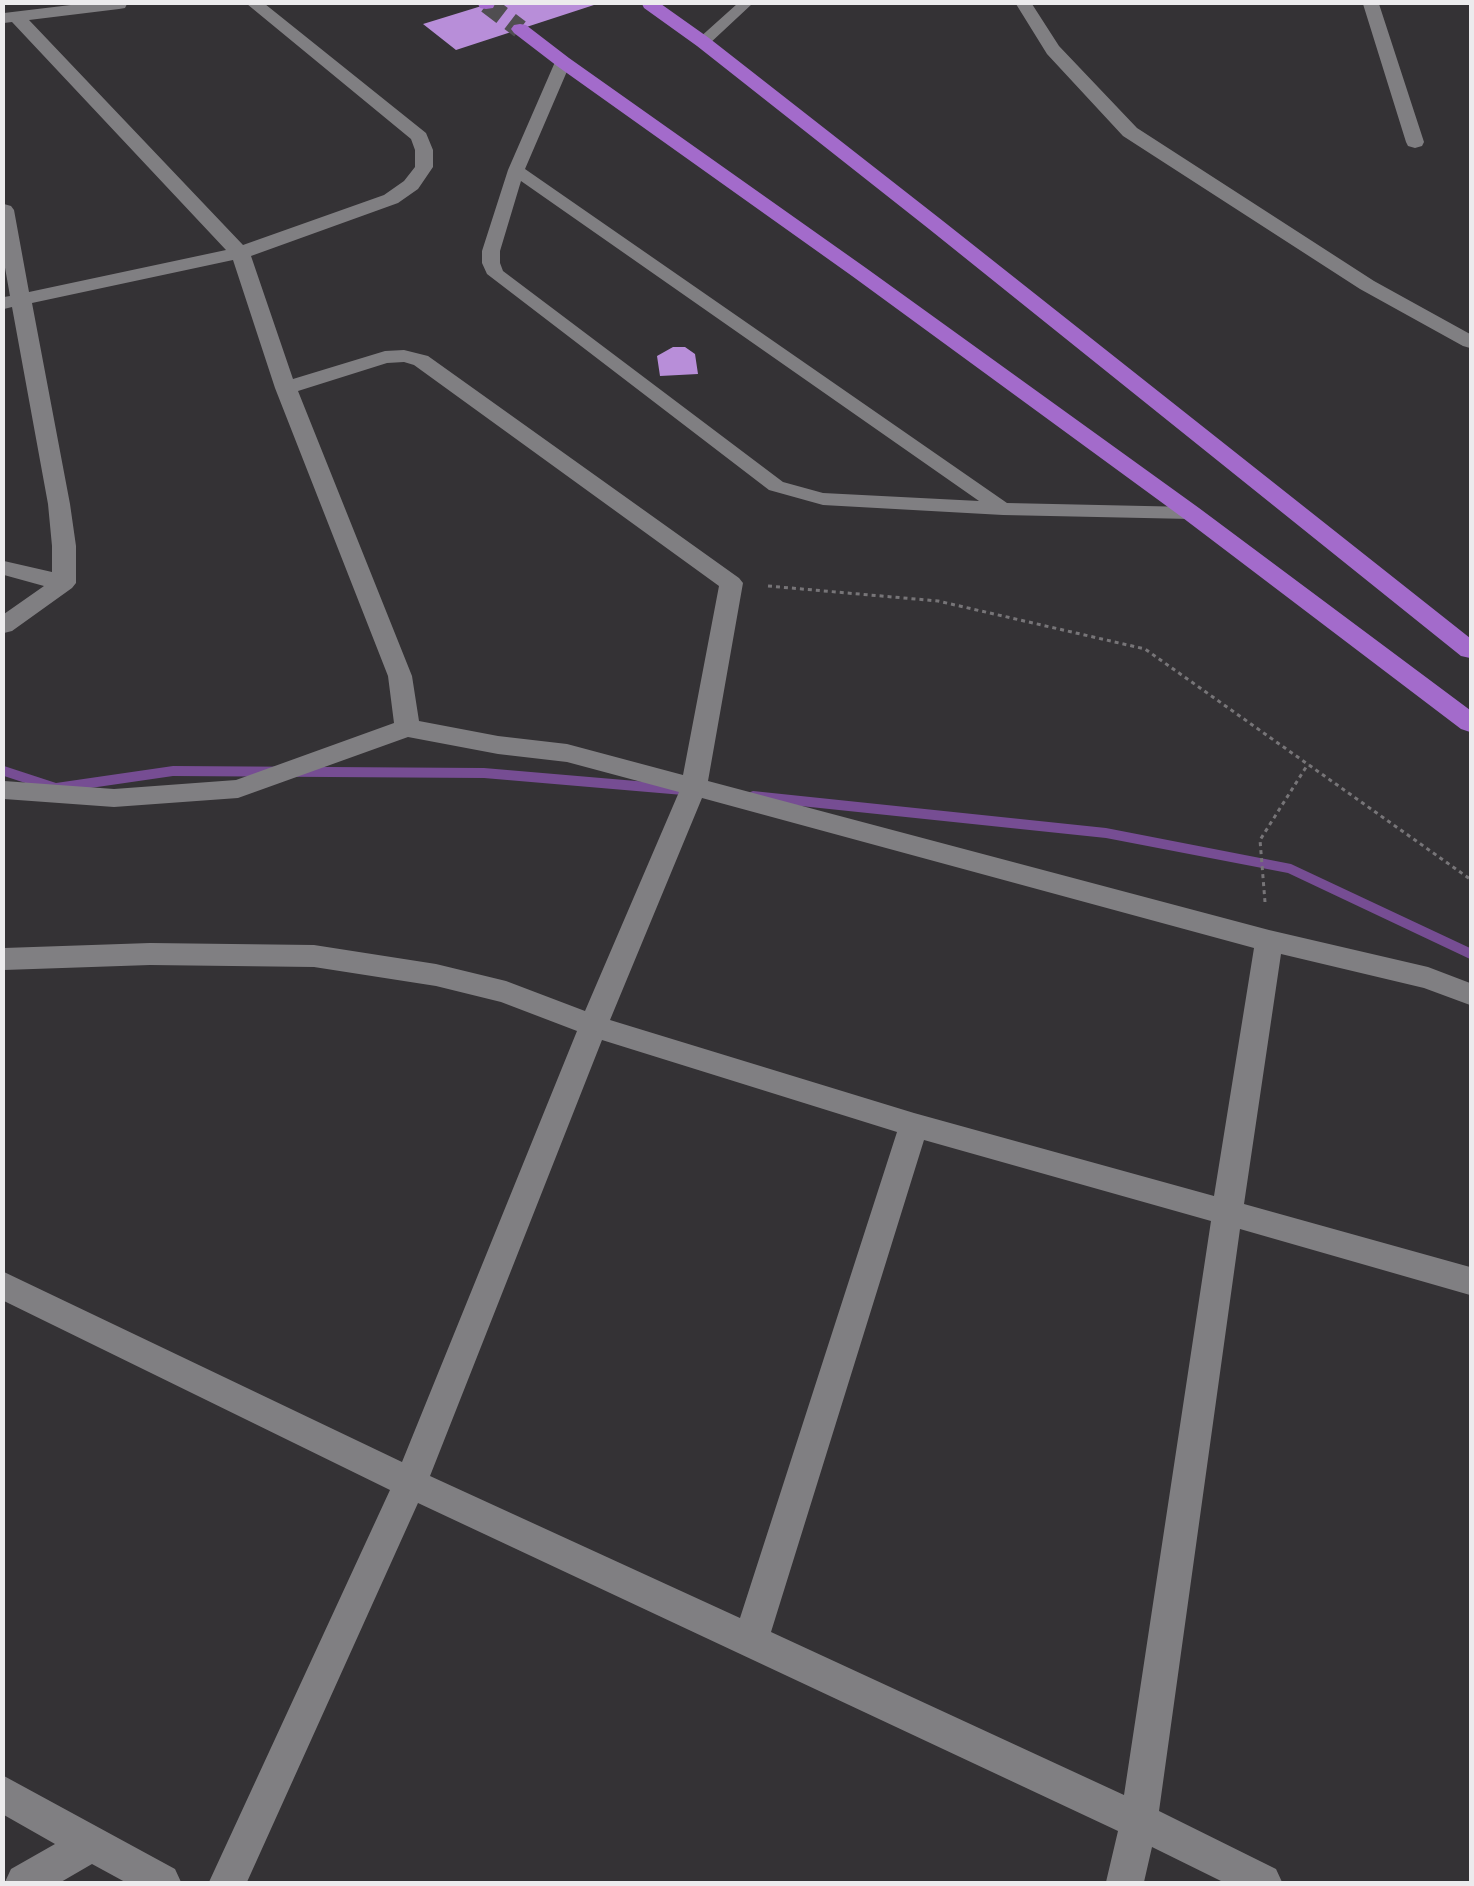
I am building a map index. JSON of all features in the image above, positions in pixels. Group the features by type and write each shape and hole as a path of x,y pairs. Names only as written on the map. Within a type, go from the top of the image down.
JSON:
{"highway":[{"path":"650,4 703,42 944,231 1470,650"},
{"path":"520,29 563,62 851,267 1191,514 1470,723"}],"street":[{"path":"10,17 119,4"},
{"path":"12,302 240,253 391,199 411,185 424,167 424,150 418,137 255,4"},
{"path":"1024,4 1053,50 1130,132 1366,285 1470,342"},
{"path":"1371,4 1415,142"},
{"path":"10,17 240,253 286,388 400,676 407,728"},
{"path":"4,210 12,302 59,504 64,546 64,583"},
{"path":"228,1882 410,1483 593,1026 694,786 731,583 421,360 404,356 385,357 286,388"},
{"path":"4,568 64,583"},
{"path":"4,625 64,583"},
{"path":"4,790 114,798 238,789 407,728 488,743 567,753 1269,941 1428,978 1470,994"},
{"path":"1125,1882 1139,1821 1227,1213 1269,941"},
{"path":"4,959 150,954 314,956 436,975 506,992 593,1026 914,1125 1470,1281"},
{"path":"751,1640 914,1125"},
{"path":"4,1286 410,1483 1139,1821 1263,1882"},
{"path":"4,1795 162,1882"},
{"path":"24,1882 91,1844"}],"lane":[{"path":"703,42 745,4"},
{"path":"563,62 516,170 491,251 491,263 496,274 776,486 823,499 1004,509 1191,514"},
{"path":"516,170 1004,509"}],"path":[{"path":"731,583 938,601 1145,649 1470,879"},
{"path":"1269,941 1260,840 1308,764"}],"building":[{"path":"488,4 597,4 456,50 423,24"},
{"path":"673,347 685,347 695,354 698,374 660,376 657,356"}],"waterway":[{"path":"4,771 56,788 173,771 484,773 683,790"},
{"path":"753,796 1106,833 1291,869 1470,954"}],"tunnel":[{"path":"487,4 520,29"}]}
